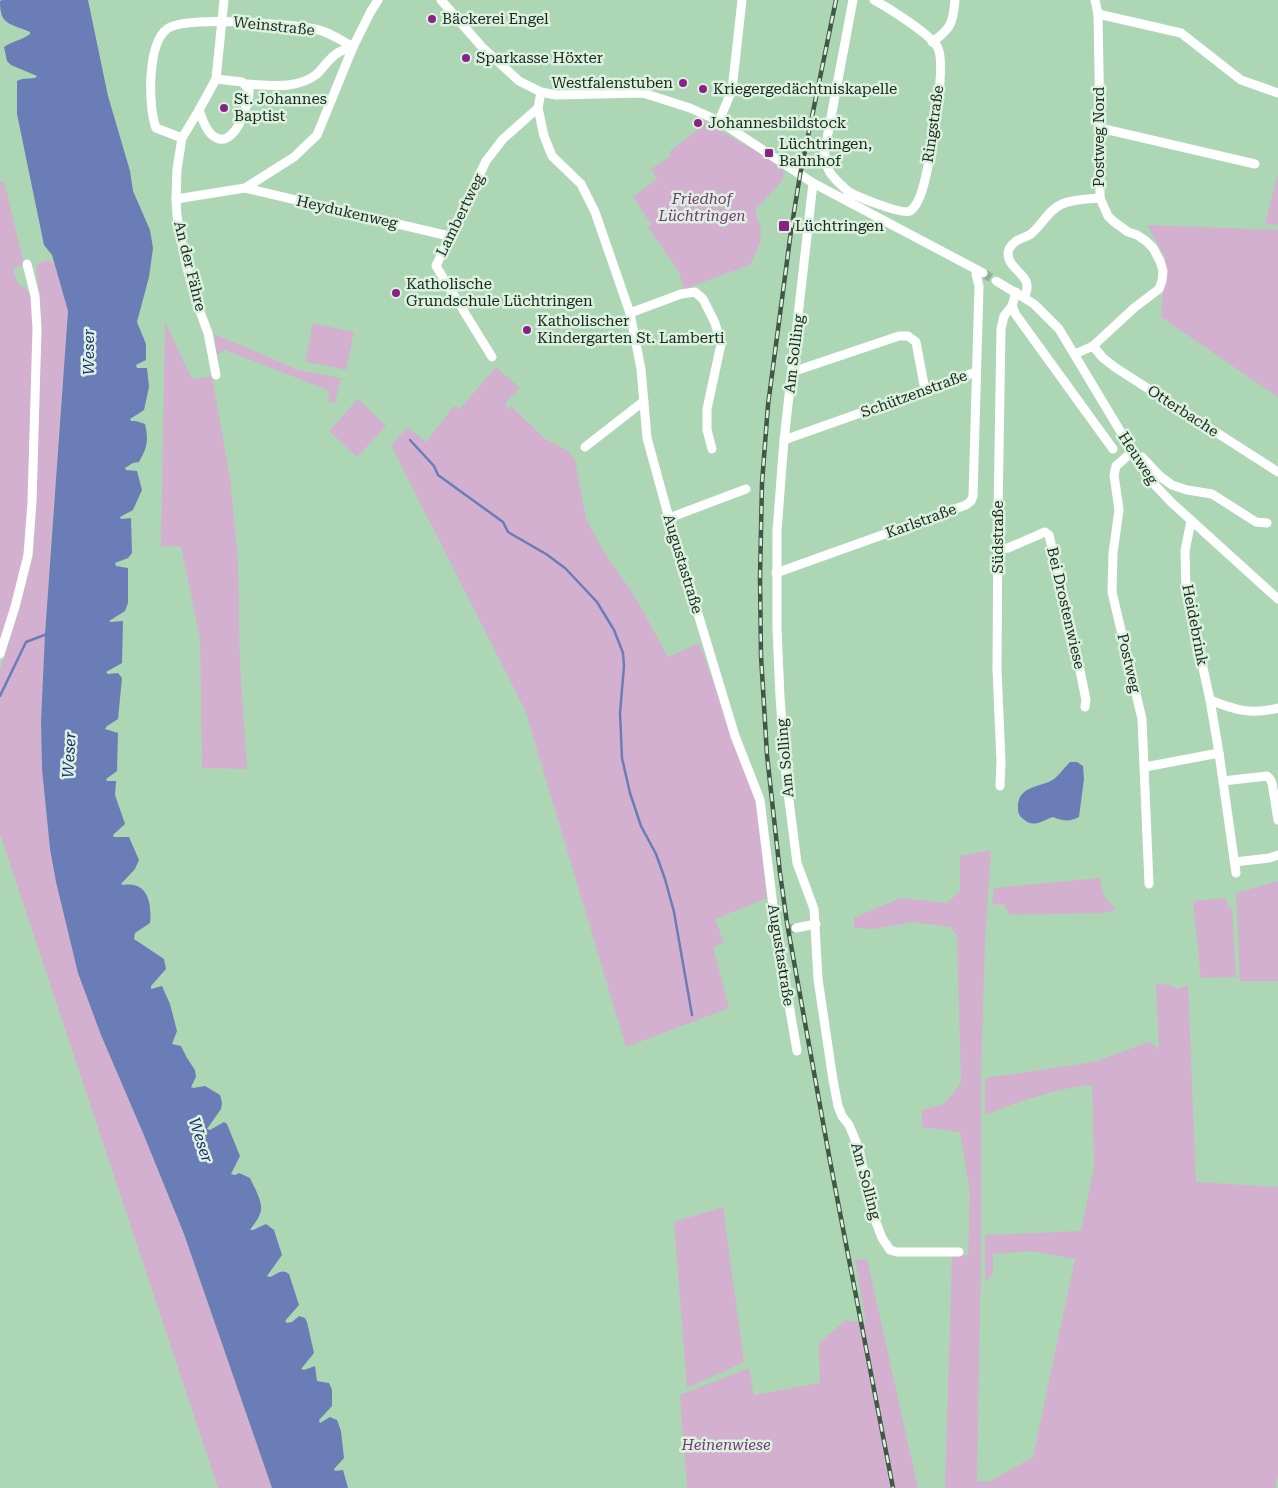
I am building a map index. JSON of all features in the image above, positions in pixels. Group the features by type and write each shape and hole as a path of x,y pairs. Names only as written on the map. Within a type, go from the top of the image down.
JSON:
{"street":[{"path":"182,138 216,79 224,0"},
{"path":"176,199 245,188 294,157 317,135 353,47 378,0"},
{"path":"441,0 482,47 519,81 541,92 569,96 643,93 679,104 719,121 813,183 848,196"},
{"path":"719,121 732,90 742,0"},
{"path":"848,196 831,174 824,160 853,0"},
{"name":"Ringstraße","path":"848,196 907,212 911,210 922,194 936,118 941,62 936,45 905,20 874,0"},
{"path":"932,42 945,33 951,24 955,0"},
{"name":"Postweg Nord","path":"1075,354 1092,346 1134,308 1159,289 1163,271 1153,248 1138,235 1128,232 1108,216 1100,198 1098,14 1095,0"},
{"path":"1098,14 1181,33 1241,80 1278,93"},
{"name":"Weinstraße","path":"182,138 156,128 153,121 151,82 154,53 162,35 174,25 221,21 298,26 321,31 353,47"},
{"path":"216,79 246,84 297,84 308,80 317,73 338,52 353,47"},
{"path":"199,110 209,132 213,136 221,138 229,136 239,123 248,102 249,89 246,84"},
{"name":"Augustastraße","path":"541,92 538,108 544,136 552,156 581,184 595,212 630,314 642,369 647,438 669,518 736,736 760,800 776,930 797,1051"},
{"name":"Lambertweg","path":"492,357 436,266 486,161 503,139 538,108"},
{"path":"1100,128 1255,164"},
{"name":"An der Fähre","path":"182,138 177,169 176,199 178,216 185,260 195,298 208,333 216,375"},
{"name":"Am Solling","path":"813,183 784,440 777,531 776,573 780,697 786,777 796,863 814,908 818,979 838,1106 859,1149 867,1188 882,1238 890,1250 897,1252 959,1252"},
{"name":"Heydukenweg","path":"245,188 449,236"},
{"name":"Schützenstraße","path":"784,440 976,372 979,286 976,274 980,271 848,196"},
{"path":"1020,295 1028,290 1028,286 1009,259 1008,252 1011,245 1031,234 1053,209 1064,203 1100,198"},
{"path":"0,654 15,607 28,555 32,502 37,329 35,296 27,264"},
{"name":"Heuweg","path":"996,281 1034,304 1059,329 1134,456 1153,483 1191,521 1278,599"},
{"path":"630,314 682,294 695,292 703,299 715,323 720,344 707,409 707,430 712,449"},
{"name":"Südstraße","path":"1000,786 998,549 1001,329 1004,316 1020,295"},
{"name":"Heuweg","path":"1012,306 1016,315 1114,448"},
{"path":"792,372 899,336 908,336 916,342 925,390"},
{"name":"Otterbache","path":"1092,346 1116,368 1278,472"},
{"name":"Karlstraße","path":"776,573 966,505 970,501 972,496 976,372"},
{"path":"585,447 644,401"},
{"path":"1134,456 1142,457 1161,477 1172,485 1186,490 1212,494 1256,522 1267,523"},
{"name":"Postweg","path":"1134,456 1116,466 1114,475 1119,510 1113,553 1112,592 1142,719 1148,884"},
{"path":"669,518 746,490"},
{"name":"Heidebrink","path":"1191,521 1185,551 1186,590 1220,753 1236,873"},
{"name":"Bei Drostenwiese","path":"998,549 1008,548 1045,532 1049,535 1073,636 1086,707"},
{"path":"1210,700 1247,712 1278,708"},
{"path":"1145,767 1220,753"},
{"path":"1223,781 1267,776 1272,783 1278,820"},
{"path":"1235,862 1269,858 1278,855"},
{"path":"776,930 816,924"}],"green space":[{"name":"Friedhof Lüchtringen","path":"706,123 779,164 784,172 782,181 755,210 761,230 760,243 750,265 684,289 679,272 648,227 651,224 633,197 657,179 651,169 671,156 669,152"},
{"path":"1278,173 1278,225 1265,224"},
{"path":"4,181 24,264 13,269 18,284 24,287 30,294 33,314 31,438 24,555 0,647 0,182"},
{"path":"1147,225 1278,230 1278,397 1161,317 1165,257"},
{"path":"49,260 54,263 68,311 45,634 41,721 42,769 50,849 56,882 101,1035 184,1234 272,1488 218,1488 0,834 0,670 33,557 41,329 40,296 36,267 37,264"},
{"path":"165,322 192,379 212,376 230,478 238,560 240,665 247,769 202,768 200,638 181,547 161,546"},
{"path":"313,323 354,332 346,370 305,361"},
{"path":"214,334 299,370 341,378 335,403 328,401 330,391 225,350 217,355"},
{"path":"496,367 520,388 505,403 508,410 511,406 545,439 567,450 575,460 586,519 605,554 634,595 668,657 699,643 756,802 767,898 715,919 724,943 713,947 729,1008 626,1047 525,710 391,445 408,427 426,442 454,406 460,409"},
{"path":"358,399 386,426 357,457 329,431"},
{"path":"991,850 985,941 981,1077 981,1255 977,1481 989,1482 1033,1457 1075,1259 1030,1251 993,1254 993,1273 985,1283 985,1235 1081,1231 1094,1168 1092,1085 1064,1089 1037,1096 985,1115 985,1078 1094,1062 1149,1042 1159,1049 1156,984 1171,985 1177,989 1188,985 1196,1182 1278,1187 1278,1475 1275,1488 945,1488 952,1256 968,1255 970,1193 960,1132 922,1127 922,1110 944,1104 961,1083 957,935 950,927 914,922 874,929 854,928 854,918 900,898 947,903 960,891 960,856"},
{"path":"1100,878 1103,894 1116,910 1101,913 1010,915 1004,905 992,904 994,888"},
{"path":"1278,881 1278,981 1240,981 1236,893"},
{"path":"1226,898 1228,907 1232,909 1236,977 1201,978 1193,901"},
{"path":"723,1207 744,1362 687,1388 674,1222"},
{"name":"Heinenwiese","path":"867,1259 918,1488 687,1488 680,1395 749,1368 754,1395 820,1383 819,1343 846,1320 866,1323 855,1260"}],"water":[{"name":"Weser","path":"88,0 108,96 130,171 133,191 150,230 153,248 149,277 137,322 146,344 146,360 136,365 137,368 147,368 149,387 144,410 130,419 131,421 145,424 147,440 139,462 125,468 126,470 137,471 142,490 133,510 120,517 121,519 131,518 132,553 128,558 115,563 116,566 128,568 128,603 125,611 109,621 123,621 122,663 106,672 108,674 118,673 122,678 118,719 105,729 118,733 117,771 106,779 107,781 116,781 115,795 125,824 113,835 114,837 129,837 139,860 135,869 121,884 138,886 147,895 149,901 150,923 135,933 134,939 164,959 166,969 151,986 151,989 162,986 170,1004 177,1031 172,1044 181,1046 195,1070 196,1077 191,1087 205,1086 220,1095 221,1109 207,1129 210,1130 224,1122 227,1124 240,1156 231,1174 239,1173 250,1178 260,1202 261,1212 250,1230 266,1224 274,1230 282,1255 267,1276 270,1277 282,1272 289,1274 299,1305 285,1321 287,1323 292,1322 299,1316 305,1318 307,1322 314,1353 301,1369 304,1370 315,1366 317,1381 329,1383 332,1390 332,1406 319,1420 320,1423 330,1417 337,1420 341,1431 344,1458 334,1469 335,1471 343,1470 348,1488 272,1488 184,1234 101,1035 78,973 56,882 50,849 42,769 41,721 45,634 68,311 52,255 44,245 17,114 17,81 37,76 11,65 7,61 4,47 27,36 30,32 12,25 4,19 0,9 0,1"},
{"path":"1070,762 1077,762 1083,766 1084,779 1079,817 1073,820 1066,820 1053,817 1033,824 1026,821 1020,816 1018,811 1021,795 1031,788 1054,779"}],"waterway":[{"path":"410,440 434,466 438,475 503,522 508,532 546,554 565,568 597,602 614,630 623,653 624,666 620,713 622,758 630,793 641,826 656,854 674,912 692,1015"},
{"path":"0,696 26,642 47,634"}],"tunnel":[{"path":"983,273 996,281"},
{"path":"786,929 796,928"}],"railway":[{"path":"836,0 800,175 768,405 762,483 761,656 767,755 787,923 830,1161 893,1488"}],"place":[{"name":"Bäckerei Engel","path":"432,19"},
{"name":"Sparkasse Höxter","path":"466,58"},
{"name":"Westfalenstuben","path":"683,83"},
{"name":"Kriegergedächtniskapelle","path":"703,89"},
{"name":"St. Johannes Baptist","path":"224,108"},
{"name":"Johannesbildstock","path":"698,123"},
{"name":"Lüchtringen, Bahnhof","path":"769,153"},
{"name":"Lüchtringen","path":"784,226"},
{"name":"Katholische Grundschule Lüchtringen","path":"396,293"},
{"name":"Katholischer Kindergarten St. Lamberti","path":"527,330"}]}
